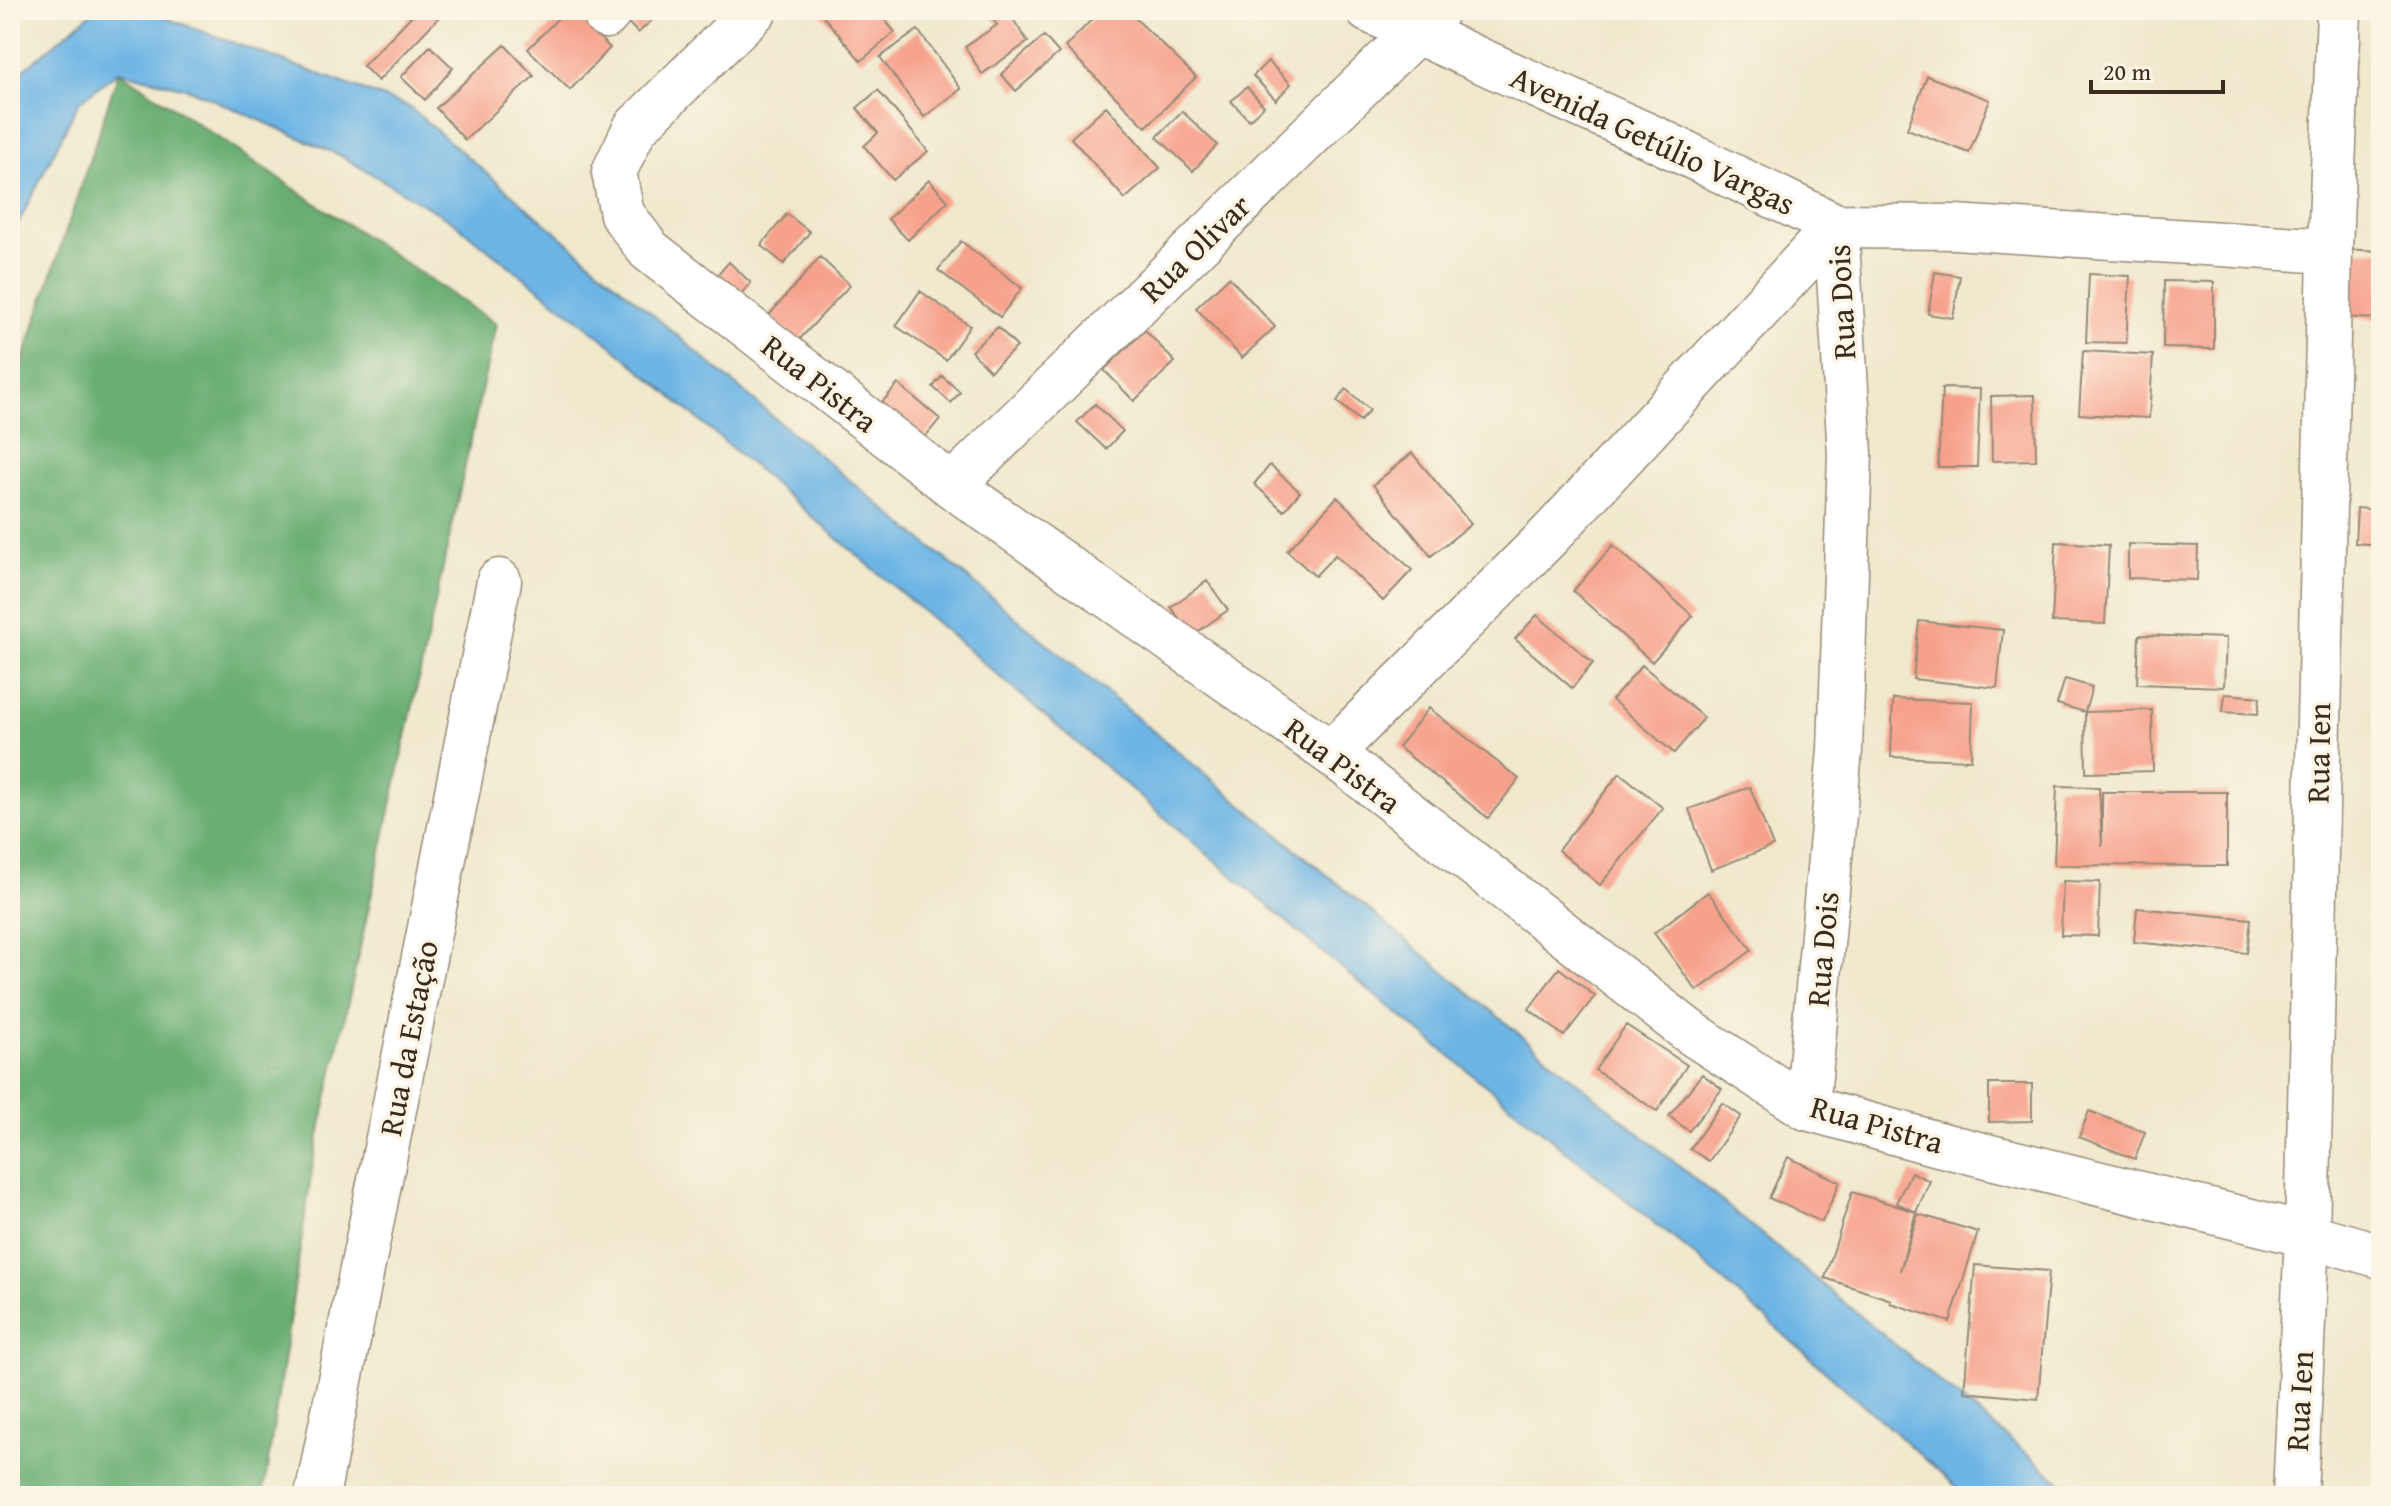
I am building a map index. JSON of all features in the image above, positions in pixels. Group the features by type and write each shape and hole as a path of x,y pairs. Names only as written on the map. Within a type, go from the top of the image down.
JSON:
{"street":[{"name":"Rua Pistra","path":"755,10 635,128 614,172 622,214 649,250 952,486 1331,753 1690,1032 1807,1108 2381,1256"},
{"name":"Avenida Getúlio Vargas","path":"1368,10 1427,21 1658,140 1836,226 1955,227 2330,251"},
{"name":"Rua Ien","path":"2295,1496 2307,1235 2330,251 2339,10"},
{"name":"Rua Olivar","path":"952,486 1427,21"},
{"name":"Rua Dois","path":"1331,753 1551,534 1836,226"},
{"name":"Rua Dois","path":"1807,1108 1840,750 1850,470 1836,226"},
{"name":"Rua da Estação","path":"317,1496 499,581"}],"green space":[{"path":"119,71 496,324 313,1163 263,1496 10,1496 10,400"}],"water":[{"path":"95,10 144,10 409,107 772,416 2078,1496 1967,1496 1688,1250 1328,957 611,345 452,221 341,156 189,89 119,71 79,102 10,240 10,81"}],"building":[{"path":"417,10 438,10 442,14 378,81 363,66"},
{"path":"566,10 572,10 610,48 570,90 528,49"},
{"path":"624,10 663,10 638,33 620,14"},
{"path":"818,10 876,10 895,32 861,61"},
{"path":"987,10 1007,10 1028,42 982,74 965,47 997,25"},
{"path":"1101,10 1127,10 1196,77 1146,127 1065,47"},
{"path":"918,30 961,89 924,117 880,57"},
{"path":"1044,36 1059,53 1016,91 1001,74"},
{"path":"505,45 534,76 465,140 436,108"},
{"path":"430,46 453,68 425,100 401,77"},
{"path":"1268,61 1291,84 1276,100 1253,76"},
{"path":"1927,76 1990,100 1969,153 1907,129"},
{"path":"1247,87 1264,106 1249,120 1231,101"},
{"path":"878,90 928,151 893,180 864,146 878,133 857,108"},
{"path":"1106,106 1160,168 1125,199 1071,138"},
{"path":"1182,111 1217,145 1193,171 1157,137"},
{"path":"929,180 948,201 908,240 888,219"},
{"path":"787,214 810,232 784,264 761,245"},
{"path":"961,241 1022,288 1000,317 938,270"},
{"path":"2342,249 2381,251 2381,319 2338,317"},
{"path":"820,257 850,285 798,341 769,315"},
{"path":"729,262 751,283 736,299 714,279"},
{"path":"1935,272 1960,276 1953,318 1928,314"},
{"path":"2089,274 2130,276 2126,343 2086,342"},
{"path":"1229,277 1275,327 1242,358 1196,308"},
{"path":"2164,281 2214,282 2214,349 2163,348"},
{"path":"920,291 970,326 946,360 896,326"},
{"path":"998,327 1017,347 990,371 971,351"},
{"path":"1145,330 1175,362 1134,401 1104,370"},
{"path":"2083,351 2153,355 2149,418 2079,414"},
{"path":"942,376 960,392 951,403 933,387"},
{"path":"898,384 940,419 919,444 877,408"},
{"path":"1942,388 1980,389 1977,467 1938,467"},
{"path":"1346,389 1370,410 1360,421 1337,401"},
{"path":"2035,395 2036,460 1992,461 1991,396"},
{"path":"1095,404 1123,431 1106,449 1077,422"},
{"path":"1412,453 1471,524 1431,556 1373,485"},
{"path":"1270,465 1300,492 1284,511 1254,484"},
{"path":"1337,497 1412,570 1383,601 1335,555 1315,576 1287,551"},
{"path":"2357,508 2381,510 2381,545 2355,543"},
{"path":"2056,542 2109,545 2105,624 2052,622"},
{"path":"2128,544 2198,546 2197,580 2128,578"},
{"path":"1613,545 1693,616 1652,662 1573,591"},
{"path":"1207,581 1228,610 1192,636 1171,607"},
{"path":"1537,615 1593,663 1572,688 1515,639"},
{"path":"1919,621 2003,630 1997,688 1913,679"},
{"path":"2139,635 2226,638 2224,687 2137,684"},
{"path":"1642,665 1704,718 1674,753 1612,700"},
{"path":"2065,679 2092,687 2085,712 2057,704"},
{"path":"2225,694 2260,697 2258,714 2223,712"},
{"path":"1893,699 1973,702 1971,760 1891,757"},
{"path":"1429,708 1519,779 1488,818 1398,747"},
{"path":"2152,710 2153,771 2086,773 2085,712"},
{"path":"1620,773 1663,808 1600,885 1558,850"},
{"path":"2057,786 2099,787 2102,847 2102,792 2227,792 2227,866 2054,865"},
{"path":"1750,787 1773,846 1711,870 1689,809"},
{"path":"2063,881 2100,882 2098,936 2061,935"},
{"path":"1708,892 1752,950 1697,991 1654,933"},
{"path":"2137,908 2251,919 2247,953 2134,942"},
{"path":"1559,968 1595,996 1564,1036 1529,1009"},
{"path":"1626,1025 1687,1065 1657,1111 1595,1070"},
{"path":"1702,1074 1722,1089 1689,1131 1669,1116"},
{"path":"1989,1084 2032,1084 2032,1121 1989,1122"},
{"path":"1722,1103 1741,1116 1709,1161 1690,1149"},
{"path":"2089,1111 2145,1132 2135,1159 2079,1137"},
{"path":"1788,1157 1840,1182 1822,1222 1769,1198"},
{"path":"1911,1172 1930,1181 1916,1212 1896,1203"},
{"path":"1852,1192 1916,1212 1900,1271 1918,1214 1978,1232 1950,1322 1825,1278"},
{"path":"1975,1265 2049,1271 2038,1399 1964,1392"}]}
